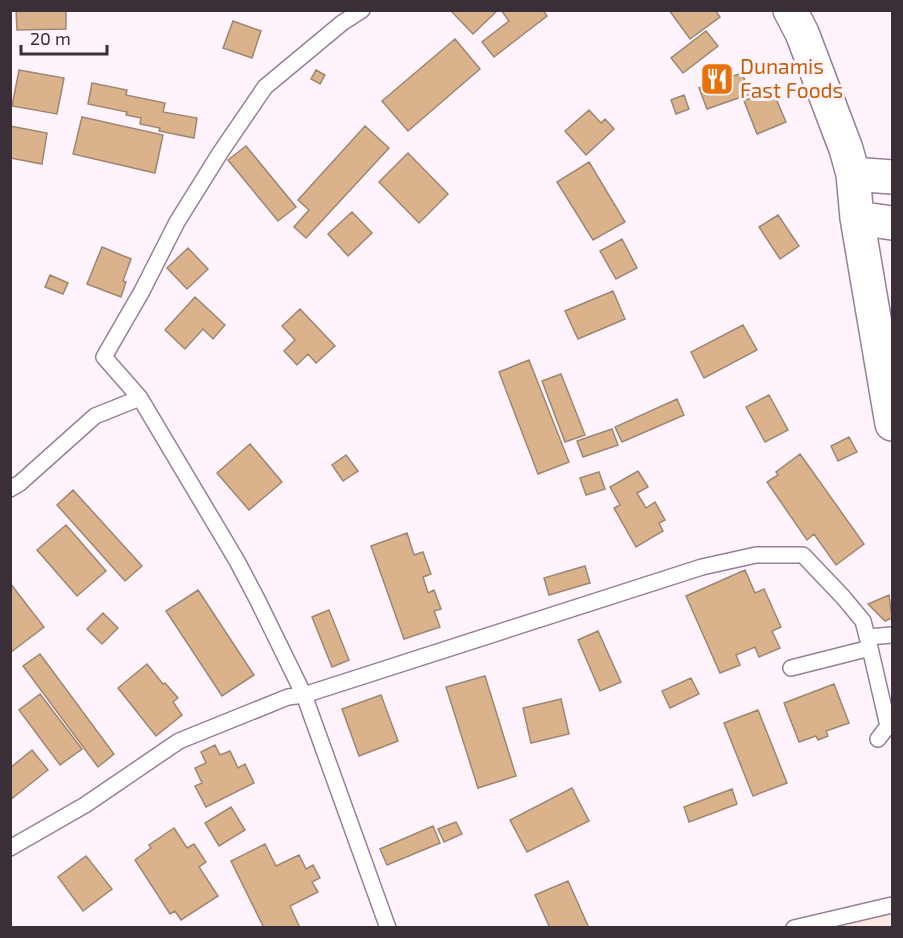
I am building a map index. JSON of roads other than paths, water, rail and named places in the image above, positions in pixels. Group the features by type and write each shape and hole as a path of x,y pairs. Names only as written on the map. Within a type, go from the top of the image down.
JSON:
{"street":[{"path":"790,10 802,33 846,149 853,174 857,218 892,424"},
{"path":"853,174 892,177"},
{"path":"857,218 892,224"}],"lane":[{"path":"362,10 342,23 265,87 177,222 142,291 104,357 140,398 237,561 257,599 304,695 388,927"},
{"path":"10,489 20,483 95,416 140,398"},
{"path":"10,848 85,805 179,741 288,697 304,695 692,570 756,555 803,555 863,621 888,726 878,739"},
{"path":"791,668 892,635"},
{"path":"794,927 892,905"}],"place":[{"name":"Dunamis Fast Foods","path":"717,79"}]}
